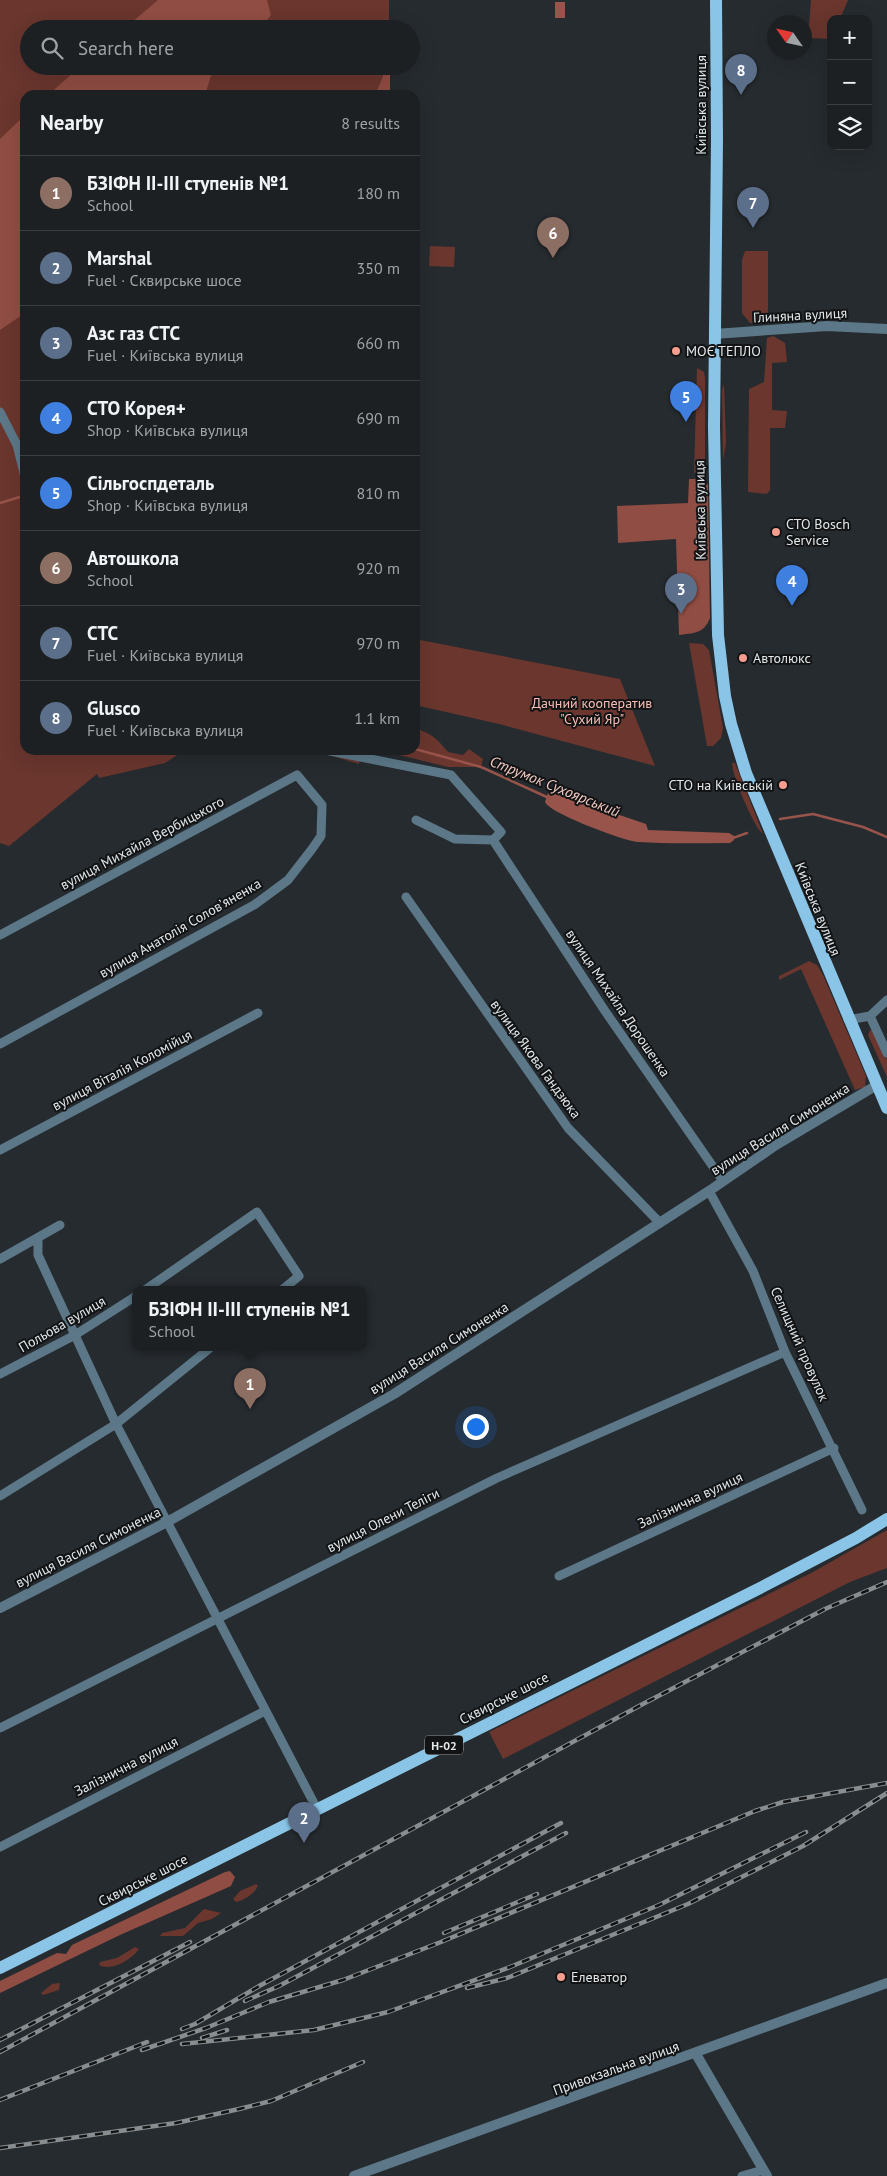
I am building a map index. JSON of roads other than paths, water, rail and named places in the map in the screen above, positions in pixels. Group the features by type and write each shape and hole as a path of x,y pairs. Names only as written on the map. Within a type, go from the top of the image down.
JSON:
{"main road":[{"name":"Київська вулиця","path":"716,0 717,140 714,334 717,595 720,666 731,724 746,773 848,1020 887,1108"},
{"name":"Сквирське шосе","path":"0,1968 762,1586 856,1538 887,1519"}],"street":[{"name":"Глиняна вулиця","path":"714,334 834,326 887,328"},
{"path":"0,412 17,445 20,457"},
{"path":"350,755 451,775 501,832 493,840 455,839 416,820"},
{"name":"вулиця Михайла Вербицького","path":"0,935 297,774"},
{"name":"вулиця Анатолія Соловʼяненка","path":"0,1044 254,905 288,880 321,836 322,805 297,774"},
{"name":"вулиця Михайла Дорошенка","path":"493,840 605,1011 722,1181"},
{"name":"вулиця Якова Гандзюка","path":"406,897 568,1128 660,1223"},
{"path":"848,1020 870,1016 887,1000"},
{"name":"вулиця Віталія Коломійця","path":"0,1150 258,1013"},
{"path":"870,1016 887,1053"},
{"name":"вулиця Василя Симоненка","path":"0,1608 167,1522 394,1394 660,1223 776,1145 877,1085"},
{"name":"Селищний провулок","path":"709,1191 753,1271 785,1352 834,1448 862,1510"},
{"path":"151,1286 257,1212 299,1276 287,1286"},
{"path":"0,1259 60,1225"},
{"path":"38,1239 38,1255 116,1424 317,1809"},
{"name":"Польова вулиця","path":"0,1374 75,1335 132,1299"},
{"path":"0,1496 116,1424 206,1351"},
{"name":"вулиця Олени Теліги","path":"0,1728 497,1478 785,1352"},
{"name":"Залізнична вулиця","path":"559,1576 834,1448"},
{"name":"Залізнична вулиця","path":"0,1847 265,1711"},
{"name":"Привокзальна вулиця","path":"354,2176 696,2054 887,1983"},
{"path":"696,2054 765,2173 742,2176"}],"waterway":[{"name":"Струмок Сухоярський","path":"0,503 20,497"},
{"name":"Струмок Сухоярський","path":"420,750 481,767 549,798"},
{"name":"Струмок Сухоярський","path":"780,819 813,814 863,827 887,837"},
{"name":"Струмок Сухоярський","path":"733,838 747,833"}],"railway":[{"path":"0,2052 641,1705 825,1609 887,1582"},
{"path":"142,2050 206,2028 269,2002 343,1980 441,1942 755,1811 783,1802 887,1783"},
{"path":"467,1988 507,1978 688,1904 803,1846 887,1793"},
{"path":"182,2029 195,2024 261,1985 561,1823"},
{"path":"182,2044 314,2030 388,2012 510,1967 659,1905 806,1832"},
{"path":"245,2001 279,1986 566,1833"},
{"path":"444,1933 537,1894"},
{"path":"0,2040 190,1942"},
{"path":"202,2038 227,2030"},
{"path":"0,2100 147,2042"},
{"path":"0,2148 176,2123 239,2109 271,2101 363,2062"}],"place":[{"name":"Glusco","path":"741,95"},
{"name":"СТС","path":"753,228"},
{"name":"Автошкола","path":"553,258"},
{"name":"МОЄ ТЕПЛО","path":"676,351"},
{"name":"Сільгоспдеталь","path":"686,422"},
{"name":"СТО Bosch Service","path":"776,532"},
{"name":"СТО Корея+","path":"792,606"},
{"name":"Азс газ СТС","path":"681,614"},
{"name":"Автолюкс","path":"743,658"},
{"name":"СТО на Київській","path":"783,785"},
{"name":"БЗІФН ІІ-ІІІ ступенів №1","path":"250,1409"},
{"name":"Marshal","path":"304,1843"},
{"name":"Елеватор","path":"561,1977"}],"park label":[{"name":"Дачний кооператив \"Сухий Яр\"","path":"592,712"}]}
